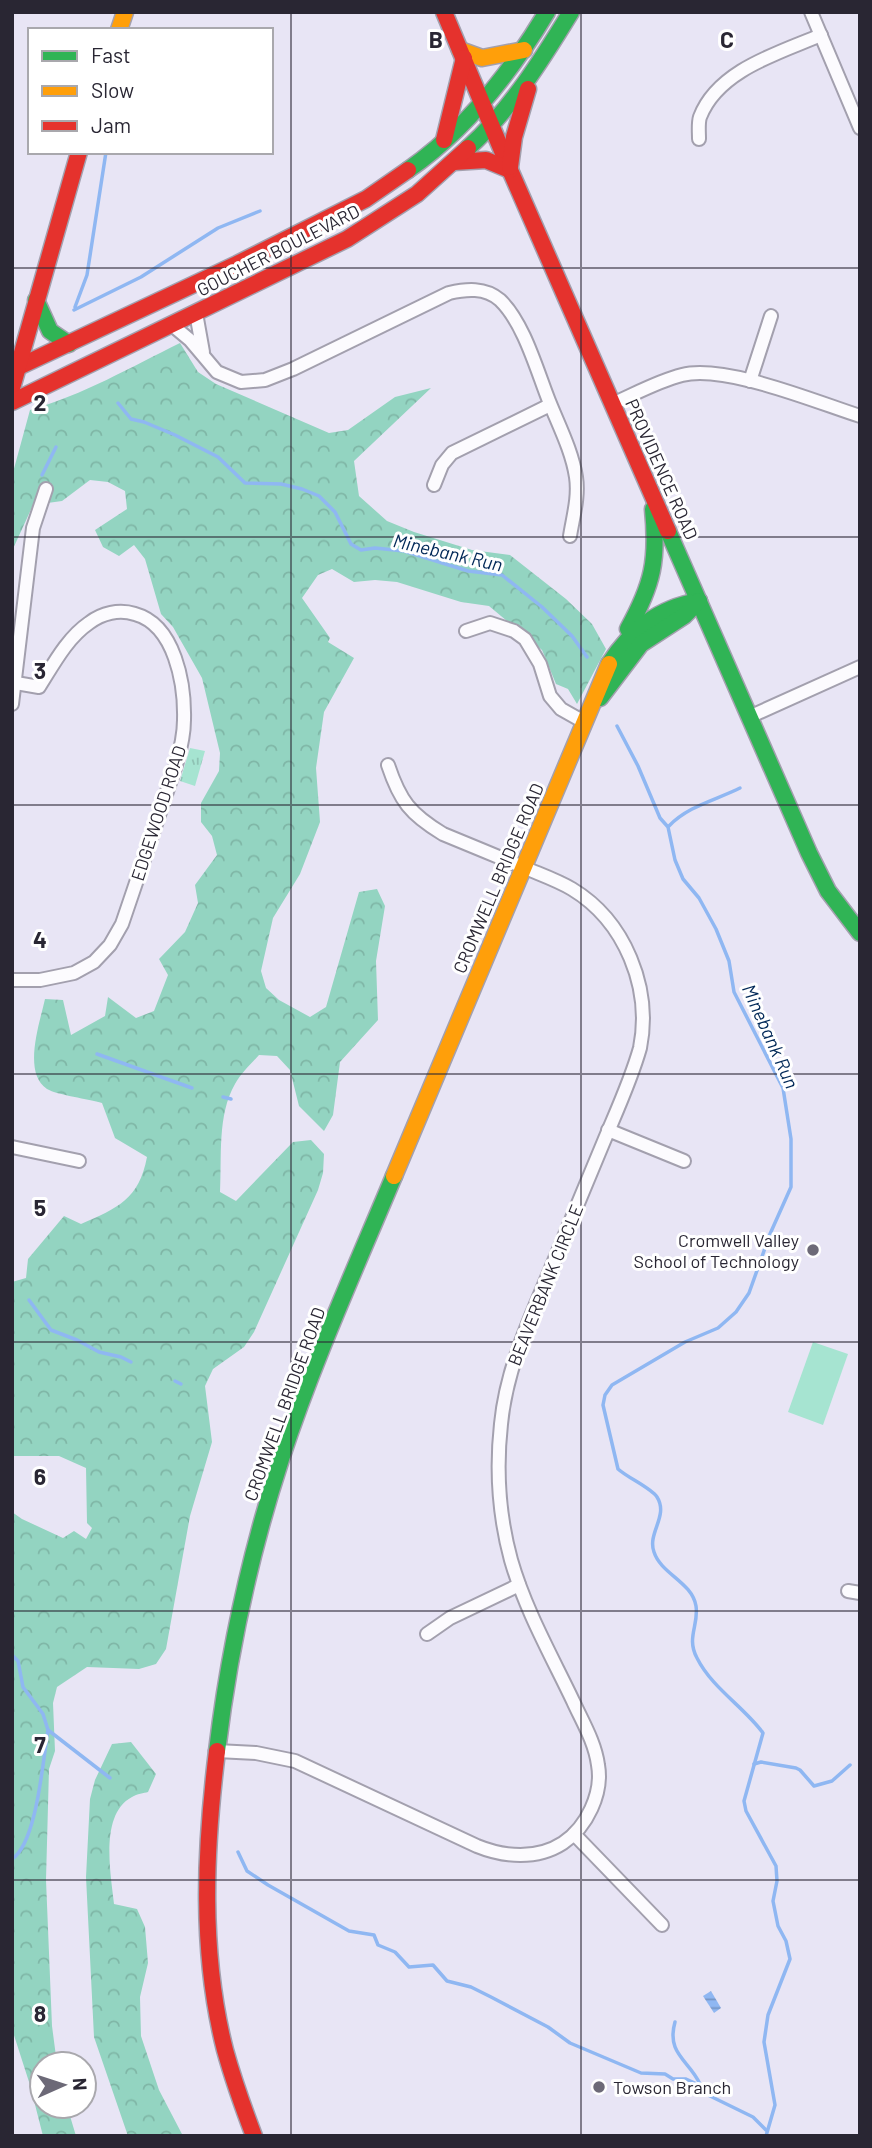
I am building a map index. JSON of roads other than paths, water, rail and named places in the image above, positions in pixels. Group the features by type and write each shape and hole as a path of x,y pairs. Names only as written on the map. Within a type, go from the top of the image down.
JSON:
{"street":[{"name":"PROVIDENCE ROAD","path":"444,12 510,170 818,873 860,933"},
{"name":"GOUCHER BOULEVARD","path":"15,369 237,264 366,199 425,159 482,102 524,50 547,12"},
{"name":"GOUCHER BOULEVARD","path":"12,402 347,239 417,194 492,126 535,70 571,12"},
{"path":"811,12 860,128"},
{"path":"699,139 699,119 727,82 760,61 821,35"},
{"path":"444,140 462,54 482,58 524,50"},
{"path":"454,162 486,160 510,170 521,106 535,70"},
{"path":"12,388 15,369 78,154"},
{"path":"172,325 190,340 217,372 241,382 265,380 293,369 449,293 480,290 500,300 520,329 567,444 576,476 576,502 570,536"},
{"path":"36,300 50,331 69,344"},
{"path":"196,313 205,359"},
{"path":"750,381 771,316"},
{"path":"612,404 666,380 694,373 721,374 860,416"},
{"path":"434,485 442,465 452,453 550,405"},
{"path":"12,704 33,528 46,489"},
{"path":"617,651 652,583 657,545 651,492"},
{"name":"CROMWELL BRIDGE ROAD","path":"254,2136 234,2082 222,2037 209,1960 207,1854 217,1751 230,1661 266,1505 318,1358 604,671 617,651 643,623 678,603 699,601"},
{"name":"CROMWELL BRIDGE ROAD","path":"584,722 626,660 641,644 684,616 699,601"},
{"name":"EDGEWOOD ROAD","path":"12,980 40,981 74,973 94,961 117,934 175,768 184,721 182,685 171,649 150,621 132,613 114,612 88,623 69,642 39,687 16,683"},
{"path":"466,631 490,623 514,631 525,639 540,664 550,696 561,709 584,722"},
{"path":"749,717 860,667"},
{"name":"BEAVERBANK CIRCLE","path":"217,1751 268,1754 295,1761 498,1853 534,1854 555,1847 574,1834 596,1797 598,1762 519,1585 506,1538 499,1490 499,1445 504,1402 514,1362 640,1048 644,1017 639,982 631,959 618,936 596,908 571,888 443,834 425,823 402,801 388,765"},
{"path":"608,1130 684,1161"},
{"path":"12,1147 79,1161"},
{"path":"427,1634 460,1613 519,1585"},
{"path":"574,1834 662,1925"}],"water":[{"path":"711,1991 721,2008 714,2013 703,1996"}],"waterway":[{"path":"75,307 87,275 106,154"},
{"path":"74,310 141,277 218,228 260,211"},
{"name":"Minebank Run","path":"118,403 131,419 175,435 218,457 245,483 281,484 319,496 335,512 351,544 361,550 375,548 404,551 468,571 502,575 542,607 572,636 587,657"},
{"path":"42,475 56,447"},
{"name":"Minebank Run","path":"617,726 660,818 668,827 675,860 683,879 699,898 716,929 729,961 734,992 783,1088 791,1139 791,1187 770,1234 749,1293 736,1312 718,1328 685,1342 612,1385 605,1395 603,1405 618,1469 654,1494 660,1504 661,1511 653,1538 654,1552 663,1566 683,1584 693,1598 696,1606 693,1644 697,1658 711,1679 763,1733 744,1801 746,1811 776,1866 777,1881 773,1901 778,1926 786,1941 790,1959 768,2015 764,2042 775,2105 766,2136"},
{"path":"669,826 693,808 740,788"},
{"path":"97,1054 192,1088"},
{"path":"223,1097 231,1099"},
{"path":"29,1300 51,1330 99,1352 131,1362"},
{"path":"175,1381 181,1384"},
{"path":"12,1655 18,1661 23,1687 43,1714 48,1730 110,1778"},
{"path":"12,1859 21,1850 33,1819 48,1730"},
{"path":"754,1764 761,1762 796,1768 814,1786 832,1781 850,1765"},
{"path":"238,1852 247,1871 349,1931 374,1935 378,1945 395,1952 409,1967 433,1965 447,1981 471,1987 548,2027 570,2043 641,2073 665,2074 673,2079 686,2079 701,2086 710,2096 753,2117 766,2130"},
{"path":"675,2022 673,2033 676,2049 700,2084"}],"place":[{"name":"Cromwell Valley School of Technology","path":"813,1250"},
{"name":"Towson Branch","path":"599,2087"}]}
